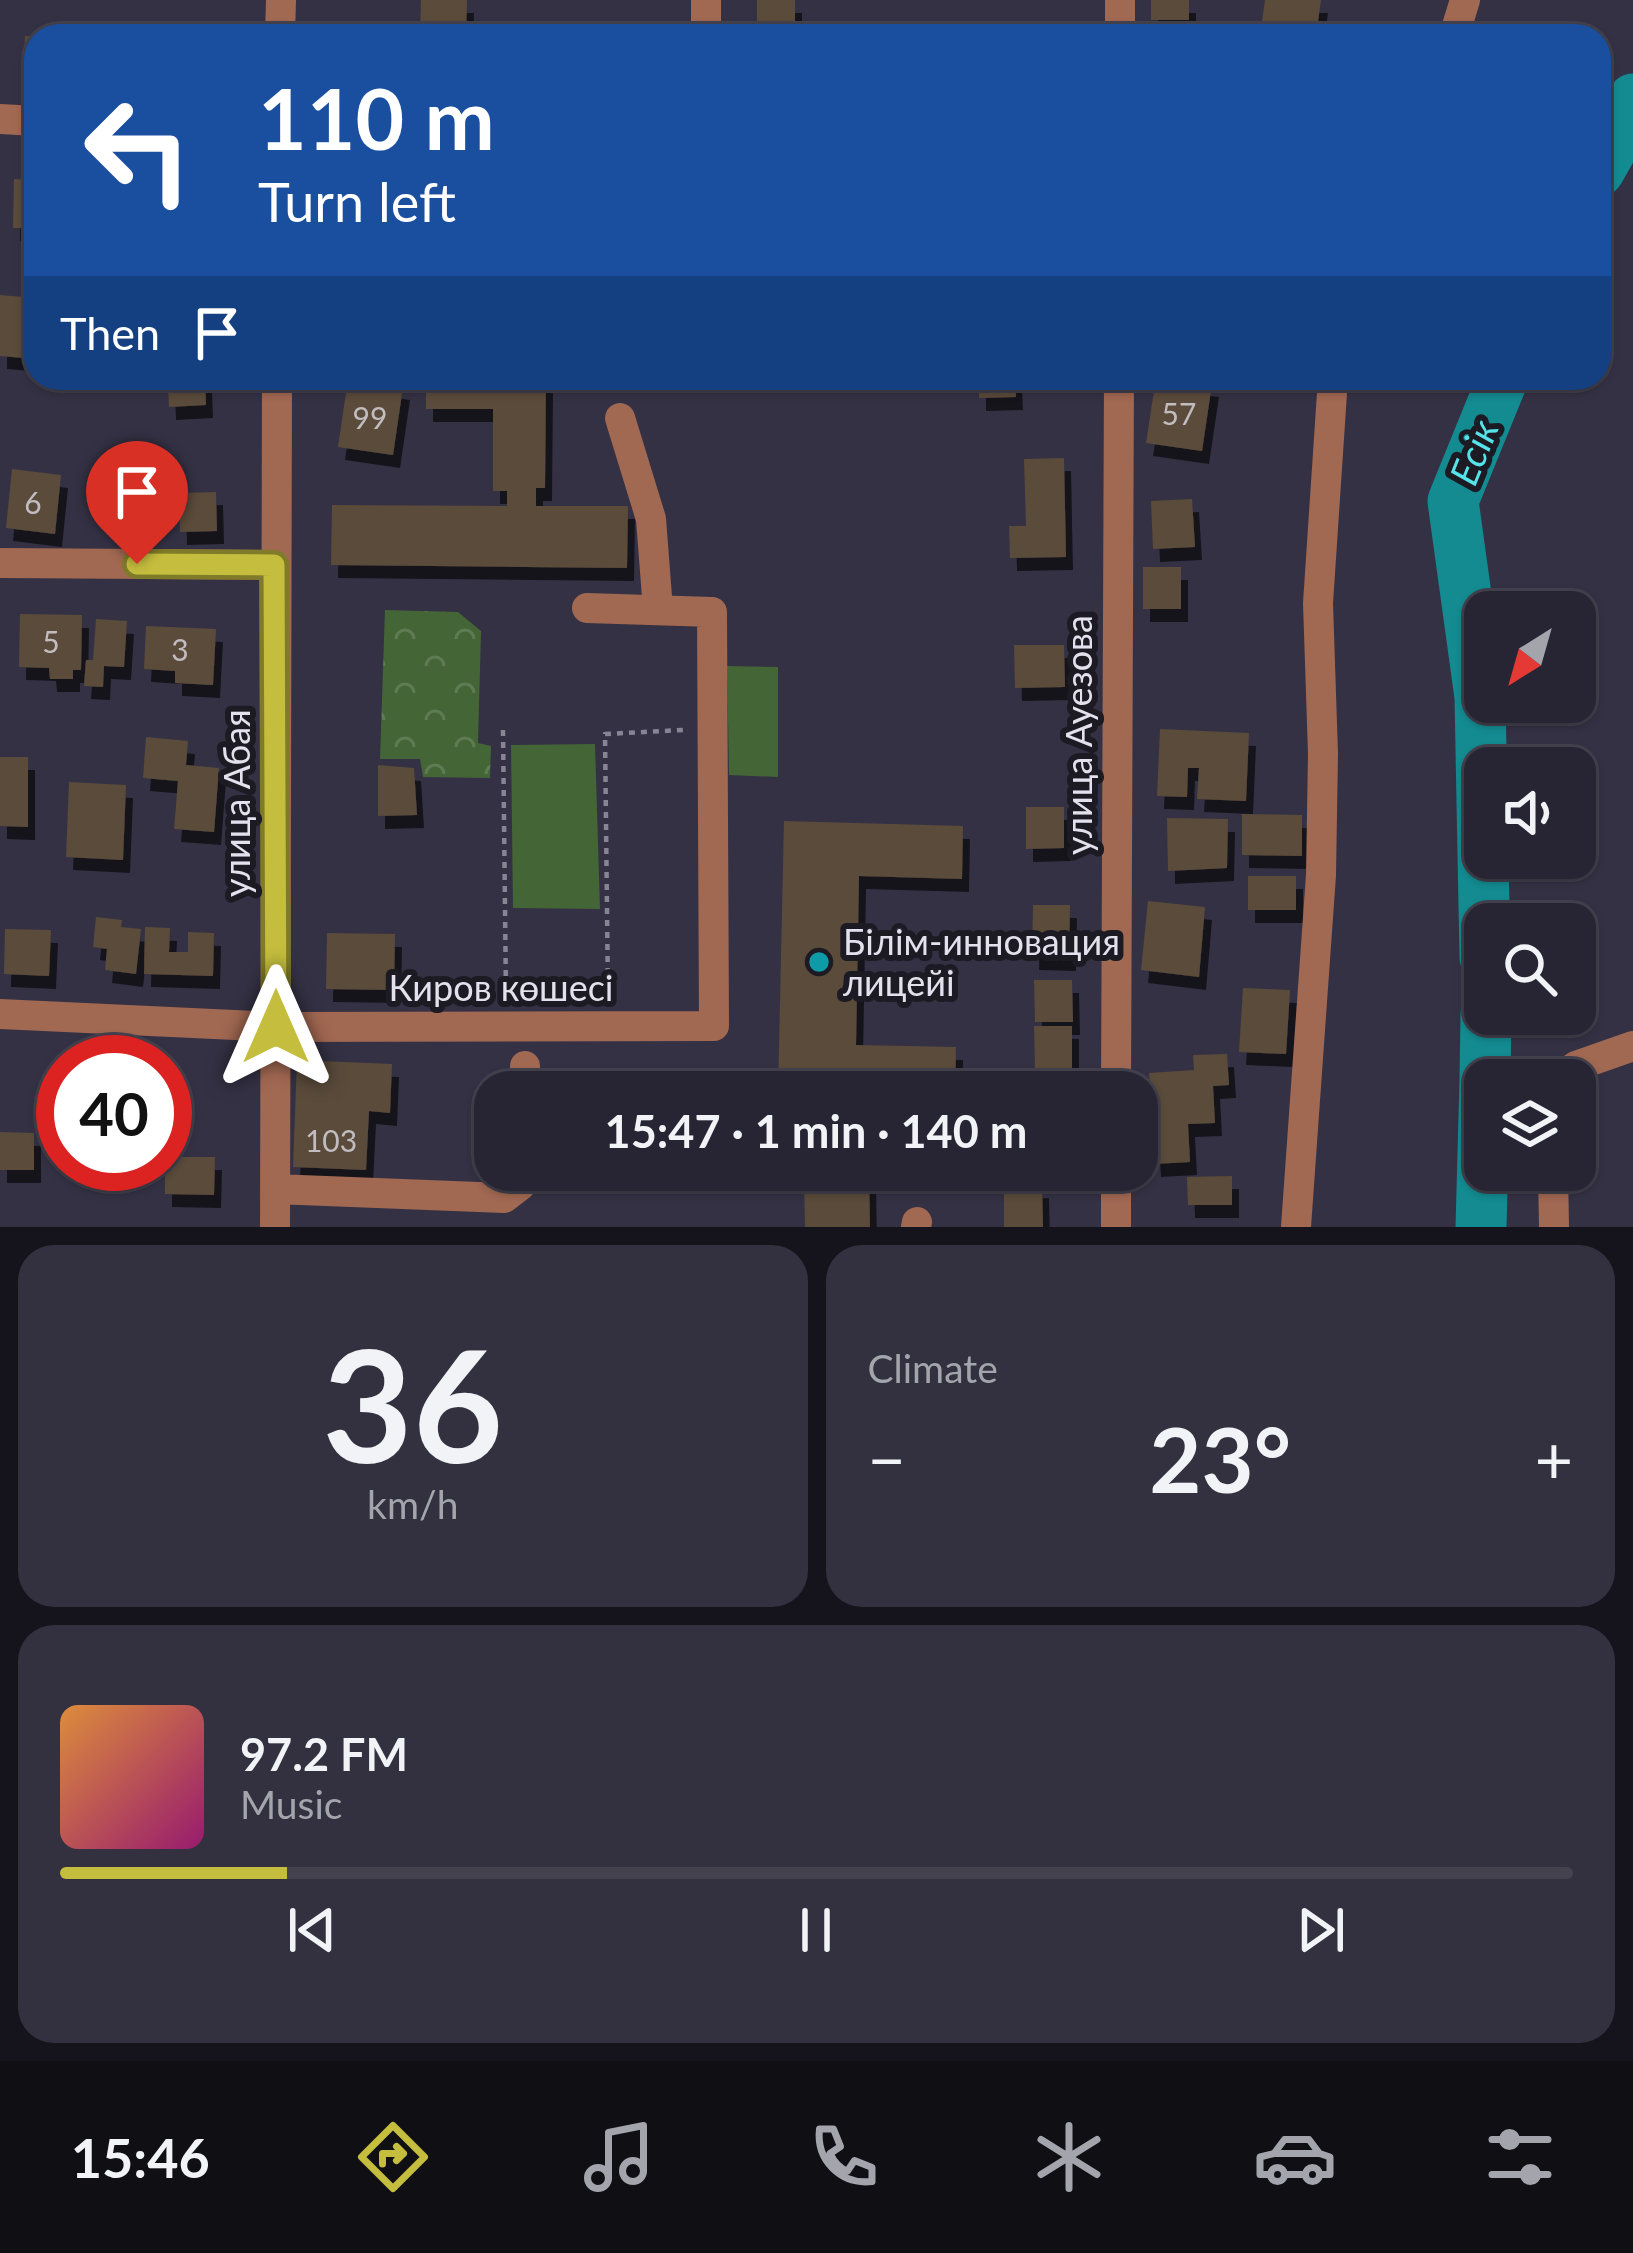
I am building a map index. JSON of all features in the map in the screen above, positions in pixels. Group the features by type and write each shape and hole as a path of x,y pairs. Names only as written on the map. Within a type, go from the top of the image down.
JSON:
{"street":[{"name":"улица Абая","path":"274,1227 277,390"},
{"name":"улица Ауезова","path":"1116,1071 1118,390"},
{"path":"1296,1227 1322,875 1318,604 1332,390"},
{"path":"620,418 651,519 658,610"},
{"path":"0,562 274,565"},
{"path":"587,608 712,611 712,729"},
{"name":"Киров көшесі","path":"0,1014 276,1027 714,1026 712,729"},
{"path":"1596,1059 1633,1046"},
{"path":"274,1189 504,1198 513,1191"},
{"path":"1115,1227 1116,1191"},
{"path":"1553,1191 1554,1227"}],"path":[{"path":"608,1026 605,734 712,729"},
{"path":"502,730 506,1026"}],"green space":[{"path":"385,610 458,612 481,631 478,743 491,746 490,778 423,777 420,759 380,759"},
{"path":"727,666 778,667 778,777 729,775"},
{"path":"595,744 600,909 513,908 511,745"}],"building":[{"path":"421,0 467,0 466,24 420,24"},
{"path":"757,0 795,0 795,24 757,24"},
{"path":"1151,0 1189,0 1189,20 1151,20"},
{"path":"1265,0 1321,0 1318,24 1262,24"},
{"path":"14,179 24,179 24,228 13,228"},
{"path":"0,295 24,297 24,358 0,356"},
{"path":"168,390 205,390 206,405 169,407"},
{"path":"346,390 403,390 393,455 338,447"},
{"path":"426,390 546,390 545,488 536,488 536,506 628,506 627,568 331,565 332,505 507,506 507,491 493,491 493,409 426,409"},
{"path":"979,390 1016,390 1016,397 979,398"},
{"path":"1154,390 1211,390 1202,451 1146,443"},
{"path":"1064,458 1066,557 1010,558 1009,526 1026,526 1024,459"},
{"path":"12,469 61,475 55,534 6,528"},
{"path":"152,485 154,524 117,525 115,486"},
{"path":"216,492 217,531 180,532 179,493"},
{"path":"1192,499 1195,547 1153,549 1151,501"},
{"path":"1143,567 1181,567 1181,609 1143,609"},
{"path":"20,614 82,615 81,670 73,670 73,679 50,679 49,668 19,667"},
{"path":"96,619 127,621 124,667 104,666 103,687 84,686 86,660 93,660"},
{"path":"146,626 216,629 213,685 175,683 175,671 144,669"},
{"path":"1014,645 1064,645 1065,687 1015,688"},
{"path":"1160,729 1249,733 1246,801 1197,799 1199,768 1188,768 1187,797 1157,796"},
{"path":"146,737 188,741 186,765 219,768 214,832 174,829 178,781 143,778"},
{"path":"0,757 28,757 28,827 0,826"},
{"path":"378,765 414,768 417,815 378,816"},
{"path":"69,782 126,785 123,860 66,857"},
{"path":"1026,807 1064,807 1064,848 1026,849"},
{"path":"1242,814 1302,815 1302,856 1242,855"},
{"path":"1167,818 1228,819 1227,868 1168,871"},
{"name":"Білім-инновация лицейі","path":"784,821 963,826 962,879 859,876 856,1045 956,1047 955,1071 778,1071"},
{"path":"1248,876 1296,876 1296,910 1248,910"},
{"path":"1148,901 1205,907 1199,977 1141,970"},
{"path":"1033,905 1070,905 1069,958 1032,957"},
{"path":"96,917 122,920 121,927 141,929 136,974 105,970 107,949 93,947"},
{"path":"145,927 170,928 169,952 188,952 188,932 214,933 213,976 144,974"},
{"path":"5,929 51,930 49,976 4,974"},
{"path":"327,933 395,934 394,990 326,989"},
{"path":"1034,980 1072,980 1073,1022 1035,1022"},
{"path":"1243,988 1290,990 1286,1054 1239,1052"},
{"path":"1034,1026 1072,1026 1072,1068 1035,1068"},
{"path":"1227,1054 1229,1085 1213,1086 1215,1123 1188,1124 1190,1162 1158,1164 1158,1072 1194,1070 1193,1055"},
{"path":"297,1060 392,1064 390,1113 369,1111 366,1170 293,1167"},
{"path":"0,1132 34,1133 34,1170 0,1170"},
{"path":"192,1157 215,1157 214,1195 165,1194 192,1191"},
{"path":"1232,1176 1232,1205 1188,1205 1187,1177"},
{"path":"804,1191 869,1191 870,1227 805,1227"},
{"path":"1004,1191 1042,1191 1043,1227 1004,1227"}],"waterway":[{"name":"Есік","path":"1611,150 1628,120 1633,99"},
{"name":"Есік","path":"1484,903 1480,697 1453,501 1498,390"},
{"name":"Есік","path":"1485,1059 1486,1035"},
{"name":"Есік","path":"1481,1227 1482,1191"}],"place":[{"name":"Білім-инновация лицейі","path":"819,962"}],"route":[{"path":"137,564 274,565 276,1027"}]}
